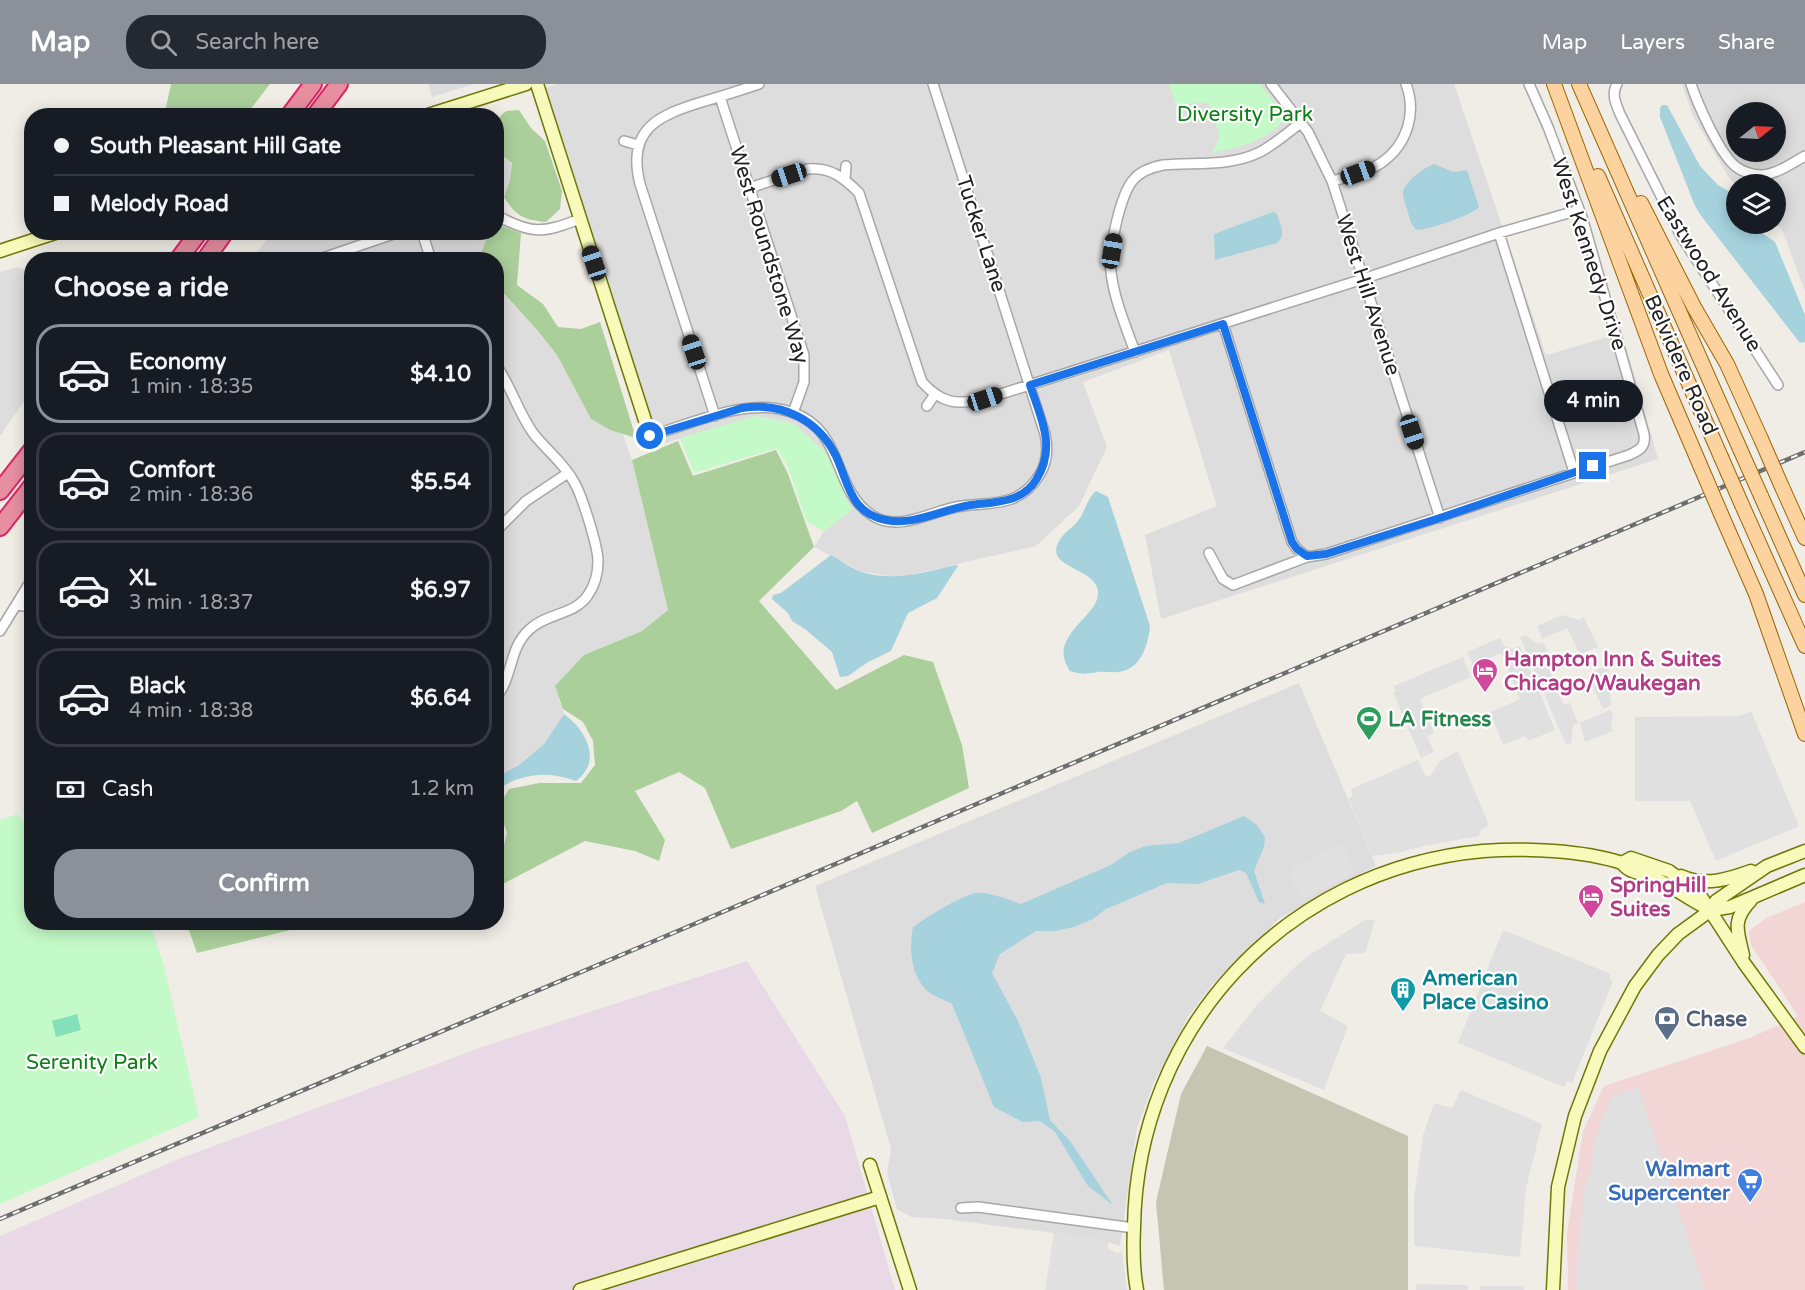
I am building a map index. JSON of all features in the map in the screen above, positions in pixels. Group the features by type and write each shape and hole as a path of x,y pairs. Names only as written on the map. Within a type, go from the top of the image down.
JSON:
{"highway":[{"path":"295,108 313,84"},
{"path":"321,108 339,84"},
{"path":"0,491 24,460"},
{"path":"0,527 24,496"}],"main road":[{"name":"Belvidere Road","path":"1555,84 1805,646"},
{"path":"1555,84 1658,364 1756,594 1785,670 1805,734"},
{"name":"Belvidere Road","path":"1580,84 1805,595"},
{"path":"1580,84 1694,308 1727,364 1805,538"}],"street":[{"path":"450,108 526,84"},
{"path":"537,84 650,436 752,407 774,408 794,413"},
{"path":"715,416 645,201 636,168 638,145 644,133 669,113 759,84"},
{"name":"Tucker Lane","path":"794,413 818,429 831,446 850,494 859,506 875,518 903,522 955,507 1009,500 1032,487 1043,469 1048,444 933,84"},
{"name":"West Hill Avenue","path":"1271,84 1302,122 1332,181 1440,518"},
{"path":"1332,181 1380,164 1399,146 1410,120 1410,98 1406,84"},
{"name":"West Kennedy Drive","path":"1528,84 1548,128 1579,210 1645,441 1640,450 1574,472"},
{"name":"Eastwood Avenue","path":"1617,84 1614,99 1681,236 1778,385"},
{"path":"1691,84 1723,151 1732,164 1738,168 1753,174 1767,174 1805,156"},
{"name":"West Roundstone Way","path":"720,97 804,355 804,382 794,413"},
{"path":"1135,352 1113,286 1110,265 1114,236 1125,192 1134,178 1152,167 1226,162 1251,155 1272,145 1302,122"},
{"path":"624,141 638,145"},
{"path":"845,178 846,166"},
{"path":"749,188 817,168 845,178 859,193 864,205 922,382 941,399 954,402 970,402 1030,385 1579,210"},
{"path":"504,219 521,227 537,230 559,227 580,219"},
{"path":"1209,553 1223,579 1233,585 1307,556 1326,554 1574,472 1499,234"},
{"path":"0,251 34,240"},
{"path":"339,252 375,240"},
{"path":"1223,324 1292,542 1307,556"},
{"path":"504,379 534,433 574,481 584,507 598,558 597,577 588,596 582,604 538,622 522,637 504,684"},
{"path":"927,406 935,394"},
{"path":"504,523 526,501 568,473"},
{"path":"0,631 24,592"},
{"path":"16,605 24,606"},
{"path":"1137,1290 1133,1256 1134,1197 1142,1147 1170,1066 1203,1009 1244,962 1282,929 1324,900 1354,885 1398,868 1440,857 1474,852 1526,850 1558,852 1622,863 1631,858 1687,879 1719,881 1805,851"},
{"path":"1622,863 1627,870 1665,883 1690,901 1711,910"},
{"path":"1711,910 1716,900 1767,866"},
{"path":"1669,871 1698,892 1744,963 1805,1047"},
{"path":"1553,1290 1558,1187 1575,1116 1600,1051 1635,986 1658,955 1678,934 1711,910 1730,907 1805,875"},
{"path":"1744,963 1737,924 1741,911 1756,896"},
{"path":"870,1165 910,1290"},
{"path":"580,1290 880,1197"},
{"path":"961,1208 978,1207 1134,1228"}],"shaded area":[{"path":"428,84 474,84 432,97"},
{"path":"557,84 1454,84 1546,355 1622,333 1658,459 1161,619 1145,535 1217,506 1169,350 1083,382 1107,447 1079,506 1036,546 909,575 889,576 860,571 814,547 824,531 852,509 794,424 756,416 659,445 545,88"},
{"path":"1682,84 1805,84 1805,291 1784,234 1786,234 1786,174 1727,174 1693,116"},
{"path":"504,157 512,163 510,180 504,196"},
{"path":"266,240 486,240 482,252 258,252"},
{"path":"18,267 24,270 24,401 0,436 0,272"},
{"path":"504,295 557,355 591,419 610,430 623,434 632,460 668,610 642,631 584,655 555,686 564,714 544,744 519,765 504,773"},
{"path":"1562,615 1579,620 1584,617 1598,647 1580,654 1567,628 1542,639 1537,626"},
{"path":"1525,635 1538,644 1543,642 1556,670 1550,672 1564,705 1570,703 1578,723 1573,725 1571,743 1566,745 1520,637"},
{"path":"1500,638 1504,646 1513,649 1520,646 1555,730 1528,741 1525,736 1503,745 1490,712 1520,699 1501,653 1473,665 1467,652"},
{"path":"1463,657 1471,677 1420,699 1434,733 1427,736 1434,752 1421,758 1393,692 1396,691 1394,686"},
{"path":"1606,666 1612,679 1607,682 1612,705 1603,709 1591,682 1597,679 1594,671"},
{"path":"1299,683 1376,866 1280,918 1210,987 1188,1017 1154,1082 1137,1128 1120,1246 1054,1233 911,1217 897,1209 887,1173 891,1149 815,886"},
{"path":"1610,710 1613,715 1611,726 1613,731 1585,742 1580,723"},
{"path":"1751,711 1799,826 1716,861 1690,801 1635,801 1635,717 1740,716"},
{"path":"1458,751 1489,825 1480,831 1479,836 1372,856 1348,798 1353,796 1351,789 1418,760 1426,777 1431,775 1440,761"},
{"path":"1342,842 1354,872 1303,900 1291,879 1292,868"},
{"path":"1805,902 1805,1290 1568,1290 1567,1233 1583,1131 1604,1086 1750,1038 1798,1016 1751,945 1749,931 1766,918"},
{"path":"1365,920 1375,920 1365,953 1346,954 1320,1011 1348,1026 1324,1090 1223,1048 1256,1006 1299,963"},
{"path":"1503,930 1611,974 1609,978 1613,981 1572,1083 1567,1081 1564,1087 1458,1043"},
{"path":"747,961 845,1116 895,1290 0,1290 0,1236 181,1158 488,1045"},
{"path":"1207,1046 1408,1136 1408,1290 1164,1290 1156,1202 1181,1094"},
{"path":"1638,1087 1705,1290 1577,1290 1576,1270 1584,1188 1591,1171 1594,1144 1601,1120 1611,1101 1610,1097"},
{"path":"1461,1090 1542,1124 1526,1188 1520,1257 1414,1246 1414,1197 1423,1135 1434,1103 1452,1108"},
{"path":"1054,1233 1108,1242 1108,1248 1116,1253 1122,1252 1127,1290 1045,1290"},
{"path":"1416,1284 1468,1285 1468,1290 1416,1290"},
{"path":"1480,1286 1524,1286 1524,1290 1480,1290"}],"green space":[{"path":"171,84 270,84 251,108 166,108"},
{"name":"Diversity Park","path":"1169,84 1260,84 1286,118 1261,138 1212,153 1219,137 1213,110 1208,104 1200,102 1176,105"},
{"path":"519,110 531,128 545,141 562,191 560,209 546,222 521,216 504,197 510,180 512,163 504,157 504,113"},
{"path":"504,227 521,233 517,285 543,304 558,327 581,329 600,322 636,438 610,430 591,419 557,355 504,294 504,252 482,251 486,240 504,240"},
{"path":"756,416 794,424 825,452 852,510 824,531 807,522 788,467 777,448 694,473 680,438"},
{"path":"678,441 693,476 776,450 788,474 814,547 759,601 836,690 904,655 933,662 962,745 969,788 872,833 857,801 841,811 731,849 705,788 679,772 635,791 665,840 659,861 635,851 585,841 504,883 504,845 507,833 504,824 504,797 509,789 539,783 581,783 595,765 593,741 583,722 563,709 555,686 584,655 642,631 668,610 632,460"},
{"name":"Serenity Park","path":"17,814 24,822 24,930 152,930 164,966 199,1117 0,1204 0,820"},
{"path":"189,930 291,930 197,953"},
{"path":"77,1014 81,1030 56,1037 52,1021"}],"water":[{"path":"1662,105 1667,105 1700,166 1718,185 1726,190 1726,234 1763,234 1775,242 1805,315 1805,342 1800,343 1695,206 1660,117"},
{"path":"1434,164 1453,172 1467,170 1479,207 1450,222 1417,230 1409,218 1404,190 1415,176"},
{"path":"1273,212 1277,214 1282,229 1282,236 1277,243 1215,260 1214,234"},
{"path":"1096,491 1108,497 1150,626 1142,656 1132,667 1125,671 1081,674 1070,671 1064,658 1064,647 1097,600 1098,591 1095,583 1089,577 1065,563 1056,551 1064,534 1075,525"},
{"path":"831,555 859,571 883,576 907,575 958,566 937,598 908,613 891,651 868,662 848,676 840,677 832,652 792,621 788,613 772,599 773,595 781,593"},
{"path":"564,714 585,737 590,755 589,764 584,773 576,781 542,775 517,779 504,786 504,773 519,765 544,744"},
{"path":"1244,816 1257,825 1265,837 1264,847 1254,871 1265,904 1259,902 1246,873 1239,870 1198,884 1167,883 1106,909 1093,919 1074,927 1055,931 1036,931 1000,954 992,973 1018,1021 1041,1078 1050,1120 1070,1141 1113,1205 1088,1186 1055,1132 1040,1121 1023,1122 994,1107 952,1004 930,993 918,979 911,953 913,927 935,912 969,895 981,893 1021,904 1111,865 1130,852 1146,846 1179,843"}],"railway":[{"path":"0,1219 1805,452"}],"place":[{"name":"Hampton Inn & Suites Chicago/Waukegan","path":"1485,694"},
{"name":"LA Fitness","path":"1369,742"},
{"name":"SpringHill Suites","path":"1591,920"},
{"name":"American Place Casino","path":"1403,1013"},
{"name":"Chase","path":"1667,1042"},
{"name":"Walmart Supercenter","path":"1750,1204"}],"route":[{"path":"650,436 742,408 774,408 794,413 818,429 831,446 850,494 859,506 875,518 903,522 955,507 1009,500 1032,487 1043,469 1048,444 1030,385 1223,324 1292,542 1307,556 1326,554 1593,466"}]}
